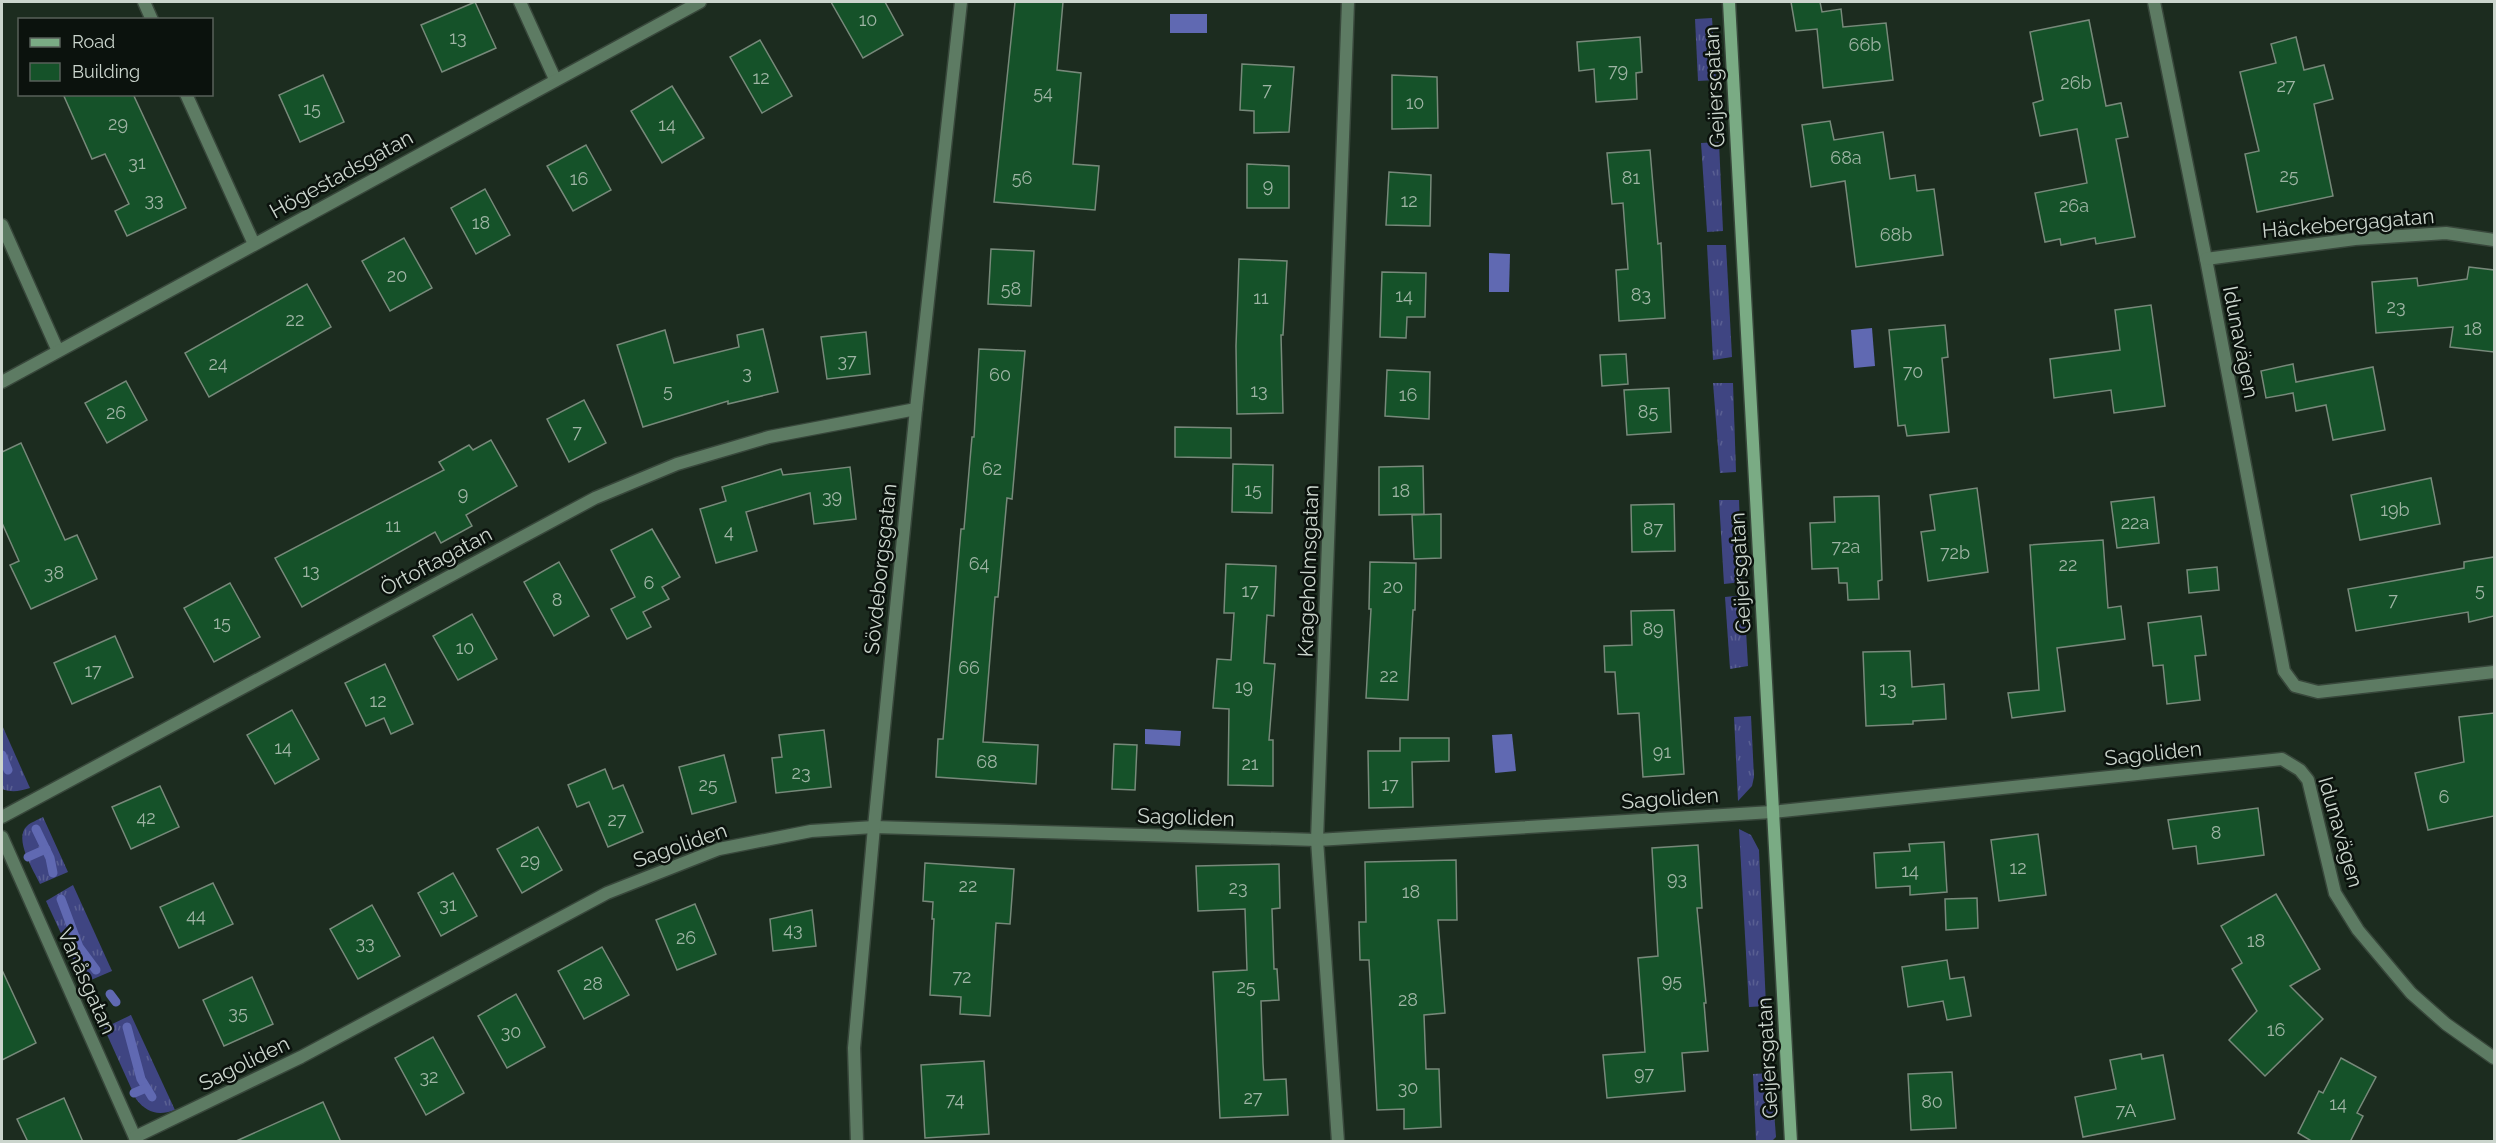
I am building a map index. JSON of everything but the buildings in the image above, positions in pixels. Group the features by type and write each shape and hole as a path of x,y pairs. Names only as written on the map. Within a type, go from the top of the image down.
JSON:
{"street":[{"path":"144,2 151,18"},
{"path":"520,2 555,79"},
{"name":"Högestadsgatan","path":"2,382 700,2"},
{"name":"Sövdeborgsgatan","path":"857,1142 854,1048 874,827 916,409 961,2"},
{"name":"Krageholmsgatan","path":"1338,1142 1317,840 1348,2"},
{"name":"Geijersgatan","path":"1729,2 1791,1142"},
{"name":"Idunavägen","path":"2154,2 2206,259 2283,671 2295,686 2318,692 2494,672"},
{"path":"187,96 254,244"},
{"path":"2,225 58,351"},
{"name":"Häckebergagatan","path":"2206,259 2266,249 2355,239 2446,233 2494,240"},
{"name":"Örtoftagatan","path":"2,817 595,498 676,464 769,437 916,409"},
{"name":"Sagoliden","path":"136,1139 301,1057 607,893 719,849 811,831 874,827 1317,840 1772,812 2282,759 2300,770"},
{"name":"Idunavägen","path":"2300,770 2308,780 2335,893 2358,930 2411,993 2446,1024 2494,1058"},
{"name":"Vanåsgatan","path":"2,837 136,1139"}],"green space":[{"path":"1712,18 1716,80 1698,81 1695,19"},
{"path":"1719,142 1723,231 1707,232 1701,143"},
{"path":"1707,245 1726,245 1732,357 1713,360"},
{"path":"1713,383 1733,383 1736,472 1720,473"},
{"path":"1719,500 1739,500 1742,582 1724,584"},
{"path":"1744,595 1748,666 1730,669 1725,597"},
{"path":"1751,716 1754,777 1752,786 1738,801 1734,717"},
{"path":"2,725 30,788 16,791 2,789"},
{"path":"43,817 68,872 40,884 26,855 22,838 27,826"},
{"path":"1739,829 1751,835 1759,850 1766,1006 1749,1007"},
{"path":"73,885 112,971 84,983 46,901"},
{"path":"131,1015 175,1110 163,1113 153,1112 136,1099 104,1028"},
{"path":"1771,1073 1776,1137 1772,1141 1756,1141 1753,1074"}],"shaded area":[{"path":"1170,14 1207,14 1207,33 1170,33"},
{"path":"1489,253 1510,254 1509,292 1489,292"},
{"path":"1872,328 1875,366 1854,368 1851,330"},
{"path":"1145,729 1181,731 1180,746 1145,744"},
{"path":"1512,734 1516,771 1495,773 1492,735"}],"waterway":[{"path":"2,755 8,770"},
{"path":"36,829 50,858 53,873"},
{"path":"28,857 46,849"},
{"path":"61,899 79,947 96,970"},
{"path":"110,994 116,1002"},
{"path":"127,1027 141,1079 152,1097"},
{"path":"134,1093 146,1088"}]}
